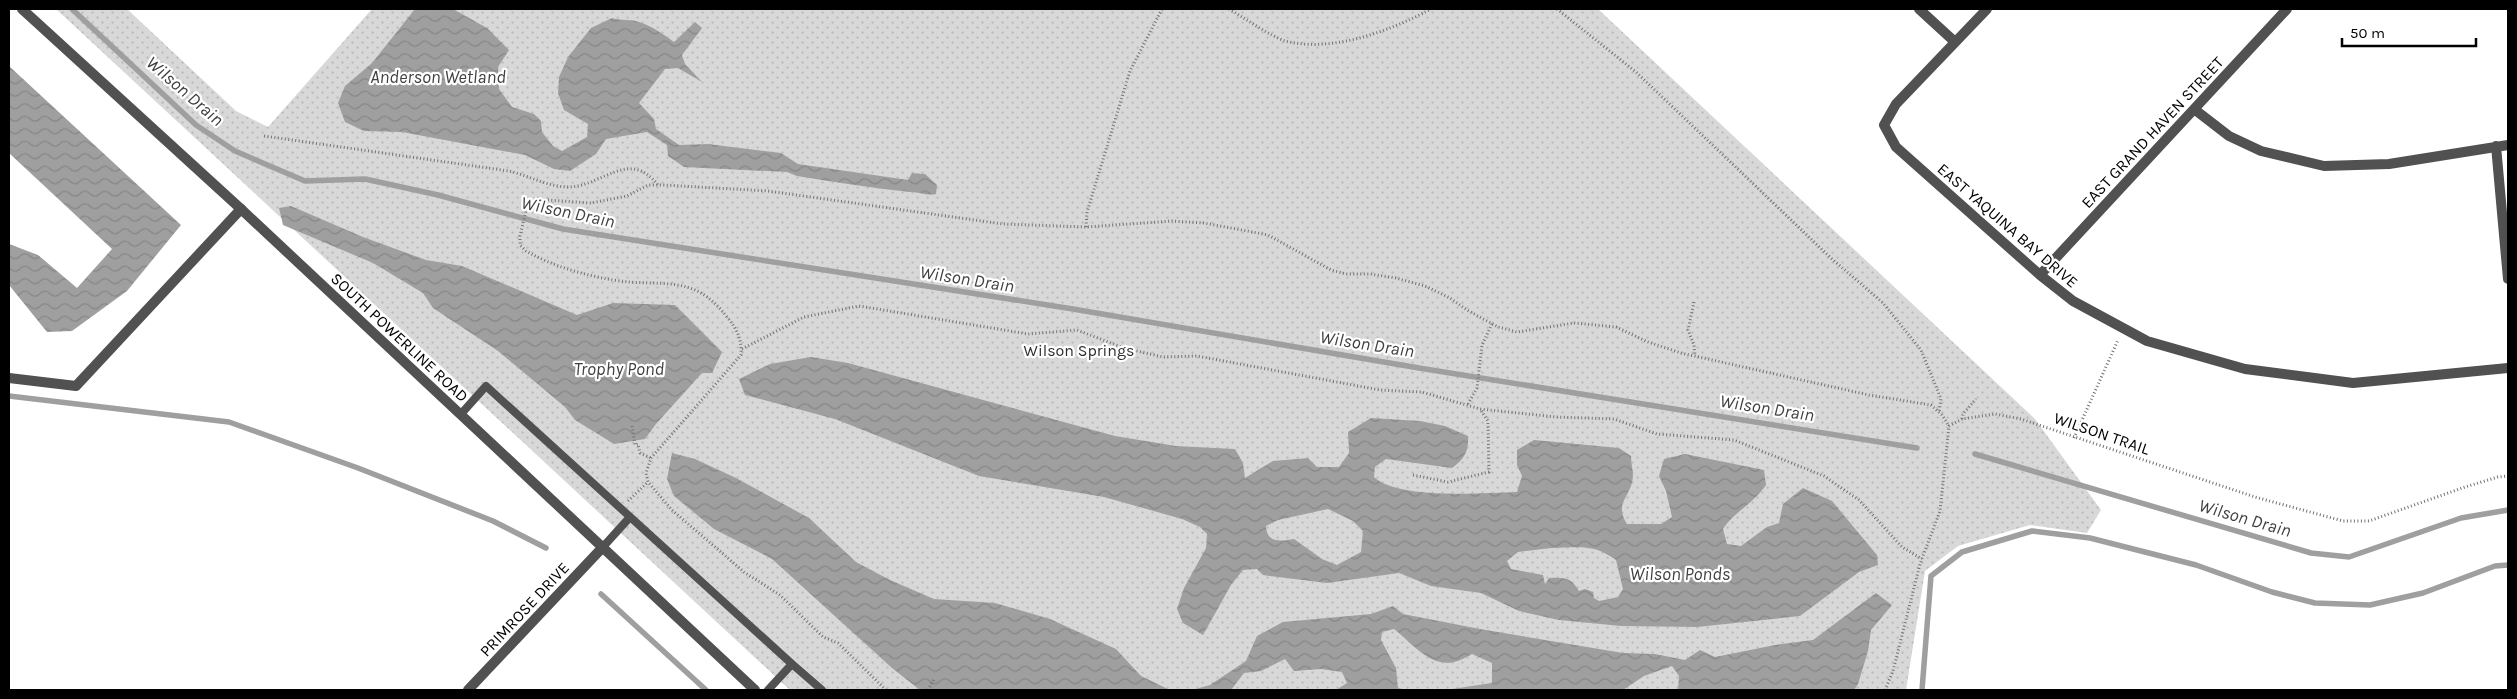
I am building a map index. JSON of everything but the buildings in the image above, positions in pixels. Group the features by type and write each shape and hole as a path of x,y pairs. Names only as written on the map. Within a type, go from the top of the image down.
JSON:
{"street":[{"name":"SOUTH POWERLINE ROAD","path":"22,9 241,209 755,690"},
{"path":"1919,9 1955,42 1987,9"},
{"name":"EAST GRAND HAVEN STREET","path":"2040,275 2287,9"},
{"name":"EAST YAQUINA BAY DRIVE","path":"1955,42 1896,104 1884,125 1896,147 2040,275 2073,301 2147,341 2245,369 2353,383 2508,368"},
{"path":"2194,108 2228,136 2261,151 2324,166 2389,164 2508,145"},
{"path":"2496,146 2508,279"},
{"path":"9,378 76,386 241,209"},
{"name":"PRIMROSE DRIVE","path":"468,690 602,548"}],"lane":[{"path":"461,414 486,386 822,690"},
{"path":"602,548 630,517"},
{"path":"768,690 792,664"}],"path":[{"path":"1086,227 1087,212 1130,71 1162,9"},
{"path":"1229,9 1284,40 1326,45 1398,26 1431,9"},
{"path":"1557,9 1636,72 1832,259 1883,303 1921,350 1941,399 1939,412"},
{"path":"264,136 509,171 529,176 540,183 570,187 598,179 623,168 640,169 652,177 658,185"},
{"path":"886,690 838,643 823,637 780,595 720,552 672,510 648,482 646,472 651,458 741,355 736,328 723,311 703,292 688,286 665,283 634,283 576,271 526,252 520,245 520,236 528,202 533,199 591,202 627,196 648,185 658,185 768,191 1003,224 1086,227 1172,221 1204,223 1268,235 1331,270 1346,274 1370,274 1396,278 1425,286 1450,298 1492,324 1517,332 1574,324 1616,327 1648,342 1695,356 1853,391 1930,405 1939,412 1949,426 1940,512 1922,559 1893,671 1885,690"},
{"path":"1694,302 1688,330 1694,345 1695,356"},
{"path":"741,350 804,317 859,306 1028,334 1077,330 1124,348 1163,357 1197,356 1380,390 1422,392 1480,409 1556,417 1614,420 1656,434 1734,440 1824,476 1860,500 1902,547 1922,559"},
{"path":"1468,404 1478,386 1482,345 1492,324"},
{"path":"2074,438 2123,328"},
{"path":"1962,419 1963,414 1976,399"},
{"path":"1413,475 1448,482 1489,472 1488,420 1480,409"},
{"name":"WILSON TRAIL","path":"1949,426 1962,419 1995,414 2021,419 2255,497 2343,521 2369,521 2465,487 2498,477 2508,476"},
{"path":"632,426 636,445 638,444 640,453 651,458"},
{"path":"622,508 648,482"},
{"path":"928,690 934,679"}],"green space":[{"name":"Wilson Springs","path":"56,9 127,9 236,111 268,127 372,9 1598,9 2035,419 2101,510 2087,533 2030,525 1958,546 1925,571 1906,690 790,690"}],"water":[{"name":"Anderson Wetland","path":"415,9 453,9 487,28 509,50 498,67 499,89 512,107 534,114 541,121 542,132 553,146 562,151 587,137 588,124 564,110 558,93 559,77 568,57 591,28 612,18 633,21 653,28 674,42 695,22 702,28 682,55 685,64 702,82 678,68 665,69 639,103 654,119 656,129 679,145 708,144 781,153 798,164 908,180 912,173 925,174 937,185 936,194 853,185 797,176 787,172 684,167 668,156 667,145 647,132 606,139 596,154 570,171 554,169 525,155 402,132 364,131 345,122 338,103 345,86 372,63"},
{"path":"9,66 181,225 127,291 72,331 47,332 9,285 9,244 38,255 77,288 112,249 9,153"},
{"name":"Trophy Pond","path":"291,206 363,237 426,260 462,266 577,315 613,303 675,305 722,352 712,373 702,373 645,439 614,444 575,420 565,407 498,351 433,308 423,293 373,263 283,225 279,208"},
{"name":"Wilson Ponds","path":"811,357 848,363 1115,436 1176,446 1235,449 1243,463 1245,478 1273,461 1308,458 1317,467 1339,467 1349,453 1348,432 1371,418 1420,421 1445,426 1468,436 1468,446 1465,455 1452,468 1386,459 1375,467 1374,477 1386,484 1421,492 1463,494 1517,492 1522,476 1517,465 1517,450 1534,440 1619,448 1631,456 1633,471 1632,483 1622,505 1623,516 1627,524 1661,524 1672,517 1666,491 1659,476 1664,459 1685,454 1764,470 1766,485 1723,529 1727,544 1741,546 1767,527 1779,523 1783,504 1803,488 1832,501 1877,555 1878,565 1859,572 1800,616 1697,627 1621,626 1559,620 1519,611 1481,593 1431,586 1399,573 1327,583 1263,575 1257,569 1243,570 1231,585 1203,635 1183,623 1177,609 1184,588 1206,548 1207,534 1200,527 1182,519 1104,497 979,476 835,419 745,395 739,379 770,364","holes":["1328,509 1353,521 1363,531 1361,552 1337,565 1322,559 1294,539 1272,539 1267,532 1266,526 1278,520","1577,547 1592,549 1600,551 1616,560 1623,589 1618,597 1599,601 1594,598 1593,592 1585,589 1579,591 1573,583 1563,578 1549,578 1545,584 1543,575 1511,569 1507,561 1518,552"]},
{"path":"672,453 695,459 736,478 809,518 856,562 890,580 934,599 995,603 1050,619 1116,649 1141,676 1170,690 920,690 892,668 772,559 714,529 674,496 667,479"},
{"path":"1876,593 1892,605 1871,630 1868,651 1858,684 1854,690 1678,690 1679,676 1672,666 1644,676 1623,690 1445,690 1492,683 1492,663 1472,654 1454,662 1445,663 1437,661 1421,652 1394,629 1382,632 1381,640 1396,668 1398,688 1407,690 1336,690 1347,683 1342,672 1321,669 1294,671 1285,659 1261,671 1244,673 1231,690 1192,690 1210,685 1246,661 1257,636 1283,622 1371,614 1393,606 1403,614 1480,629 1623,653 1655,654 1685,660 1700,650 1715,657 1775,645 1813,640"}],"waterway":[{"name":"Wilson Drain","path":"72,9 196,125 235,151 305,181 365,179 438,195 563,229 1073,309 1419,368 1917,448"},
{"path":"9,396 229,422 358,468 493,521 546,548"},
{"name":"Wilson Drain","path":"1975,454 2311,553 2349,557 2461,518 2508,510"},
{"path":"1922,690 1931,576 1962,552 2032,531 2090,538 2196,565 2272,592 2315,603 2370,605 2423,593 2495,566 2508,565"},
{"path":"601,594 706,690"}]}
